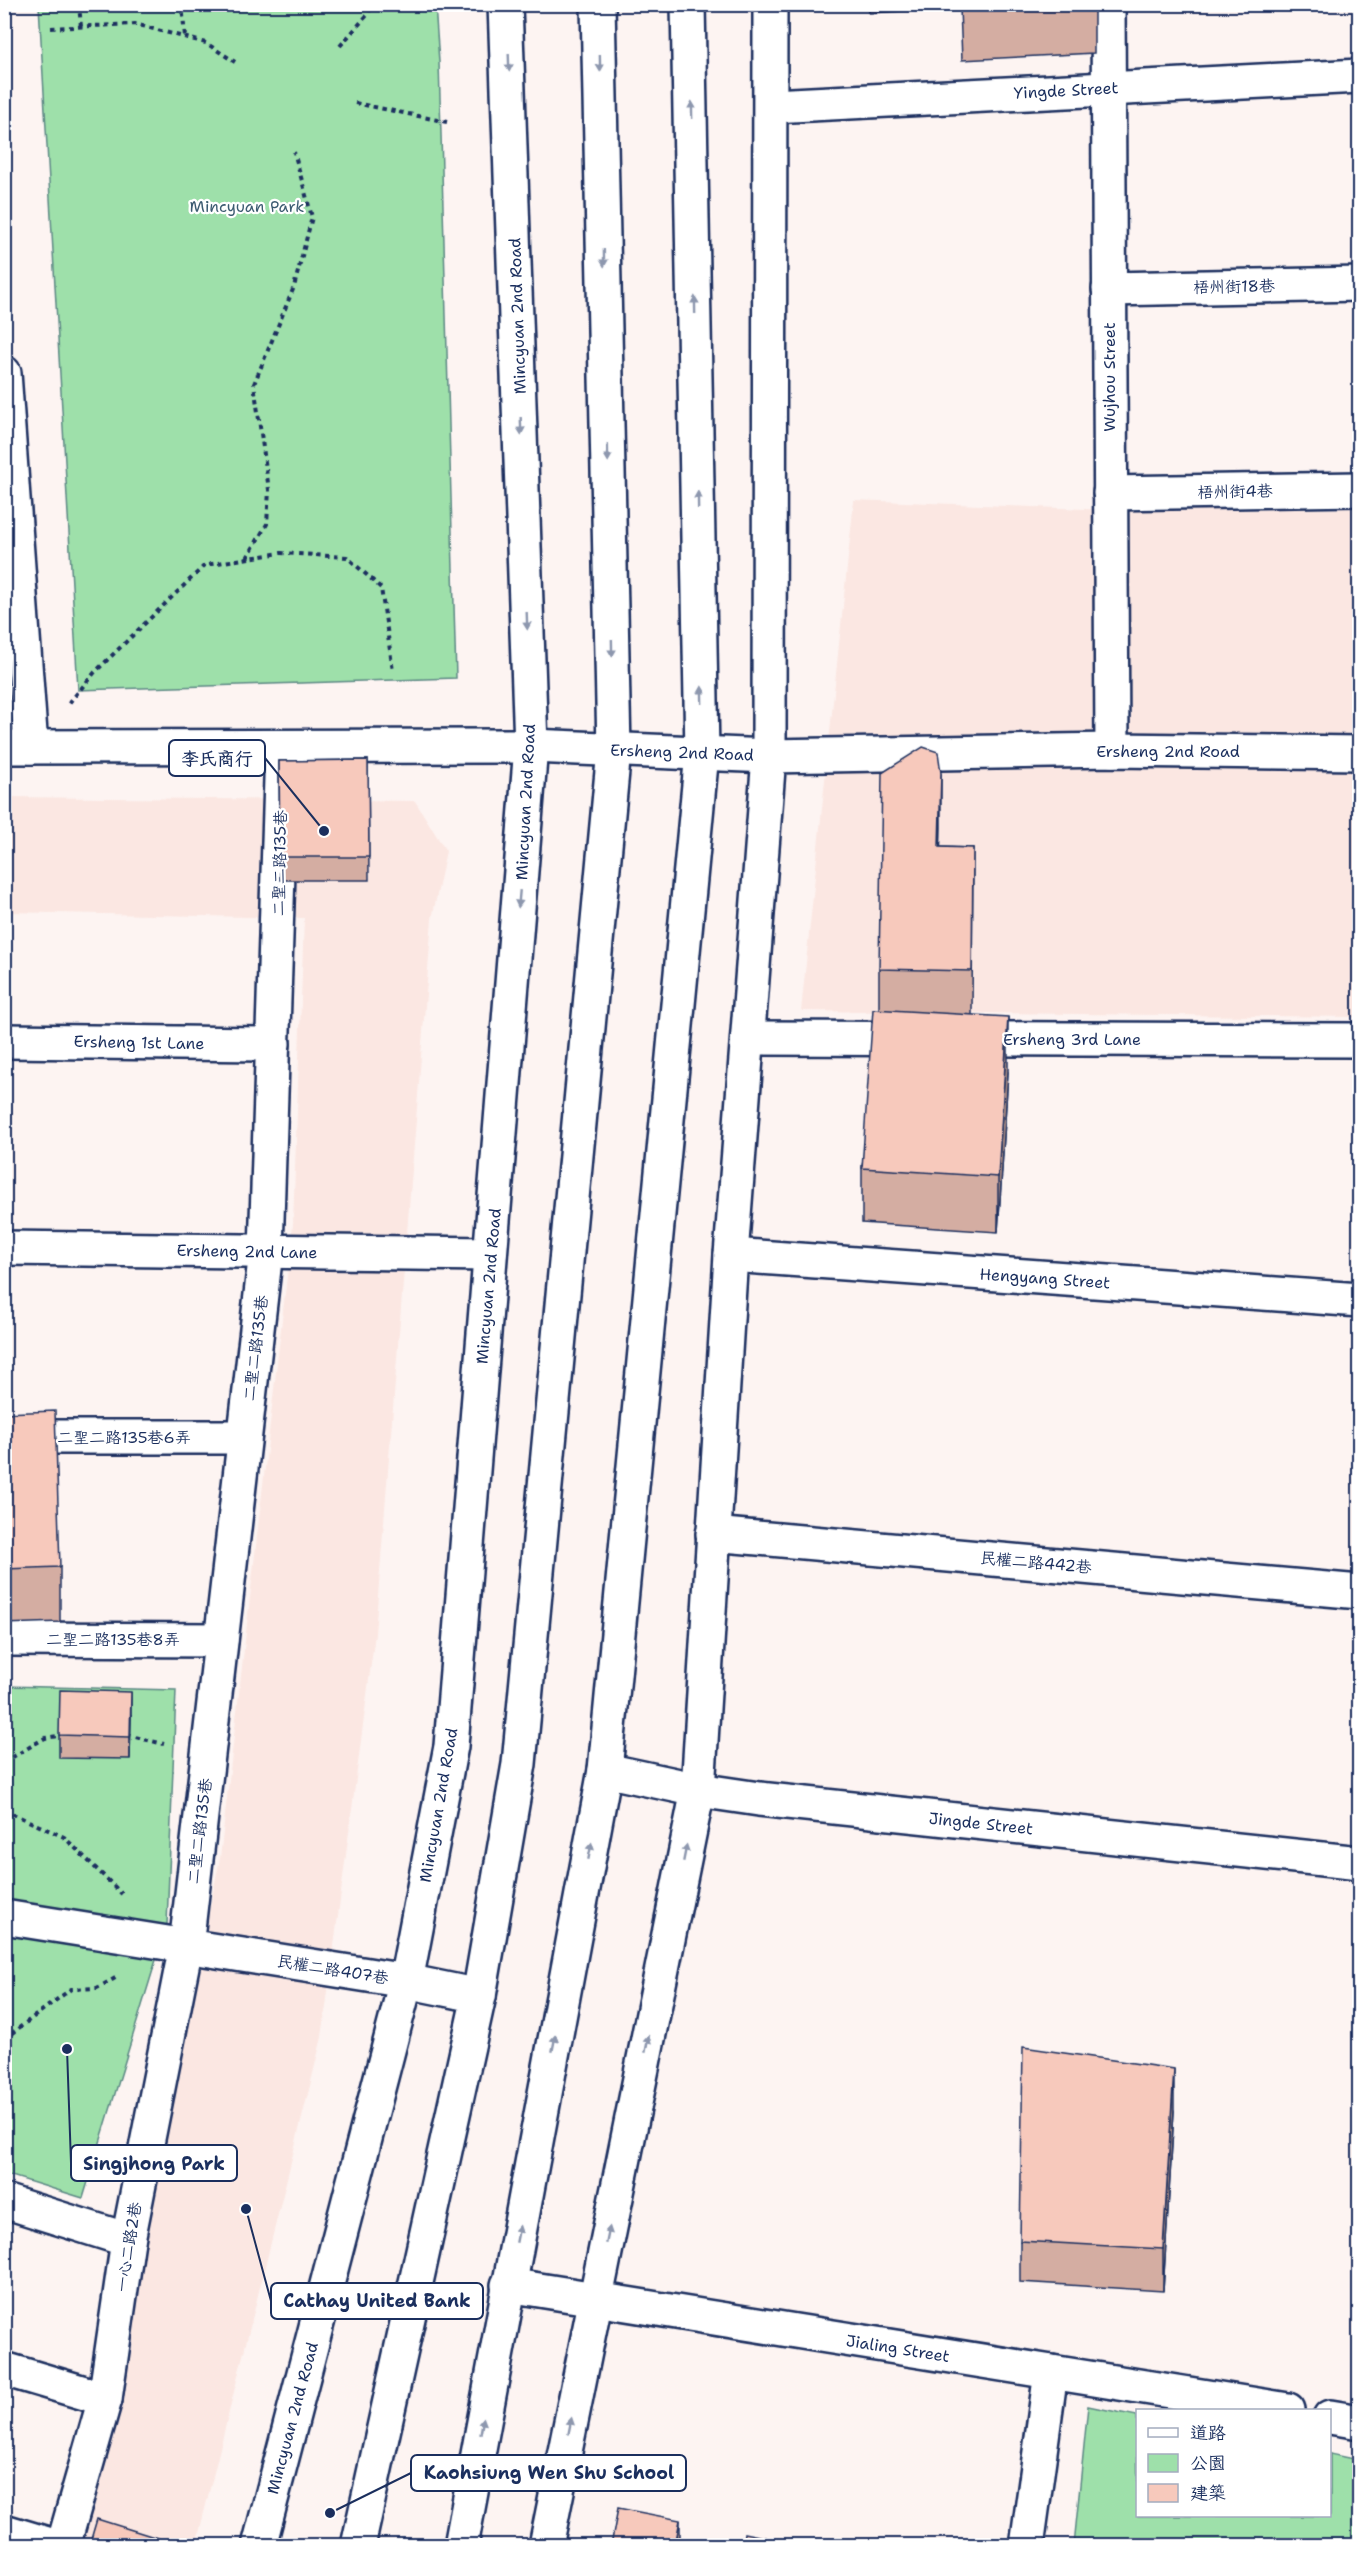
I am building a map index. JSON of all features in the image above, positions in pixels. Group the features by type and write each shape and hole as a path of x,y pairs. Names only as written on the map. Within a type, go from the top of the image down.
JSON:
{"street":[{"name":"Mincyuan 2nd Road","path":"259,2546 406,1981 451,1746 531,746 505,4"},
{"path":"358,2546 479,1996 519,1764 614,750 598,4"},
{"path":"461,2546 605,1770 702,753 688,4"},
{"path":"554,2544 596,2299 698,1790 731,1255 769,756 772,106 770,4"},
{"name":"Wujhou Street","path":"1108,4 1112,750"},
{"name":"Yingde Street","path":"772,106 1359,76"},
{"name":"梧州街18巷","path":"1109,289 1359,284"},
{"path":"4,373 18,747"},
{"name":"梧州街4巷","path":"1110,494 1359,489"},
{"name":"Ersheng 2nd Road","path":"18,747 531,746 769,756 1112,750 1359,753"},
{"name":"二聖二路135巷","path":"186,1946 266,1251 282,747"},
{"name":"Ersheng 3rd Lane","path":"748,1038 1359,1040"},
{"name":"Ersheng 1st Lane","path":"4,1041 273,1044"},
{"name":"Ersheng 2nd Lane","path":"4,1248 490,1254"},
{"name":"Hengyang Street","path":"731,1255 1359,1300"},
{"name":"二聖二路135巷6弄","path":"4,1437 244,1437"},
{"name":"民權二路442巷","path":"713,1534 1359,1592"},
{"name":"二聖二路135巷8弄","path":"4,1639 221,1640"},
{"name":"Jingde Street","path":"605,1770 698,1790 759,1799 1359,1863"},
{"name":"民權二路407巷","path":"4,1917 406,1981 479,1996"},
{"name":"一心二路2巷","path":"63,2546 105,2399 128,2240 186,1946"},
{"path":"4,2201 128,2240"},
{"name":"Jialing Street","path":"508,2285 1282,2409"},
{"path":"4,2369 105,2399"},
{"path":"1027,2546 1051,2372"},
{"path":"1331,2417 1359,2422"},
{"path":"4,2531 54,2546"}],"path":[{"path":"79,4 81,27"},
{"path":"182,4 185,37"},
{"path":"340,46 369,13 370,4"},
{"path":"51,28 135,24 206,43 235,62"},
{"path":"355,104 447,122"},
{"path":"247,559 267,524 269,489 254,384 294,287 312,218 294,152"},
{"path":"95,672 205,565 281,553 347,557 381,588 393,672"},
{"path":"4,1762 45,1738 71,1735"},
{"path":"119,1735 130,1735 164,1744"},
{"path":"4,1810 64,1837 130,1902"},
{"path":"4,2039 71,1989 97,1988 129,1971"}],"shaded area":[{"path":"854,500 1136,511 1359,508 1359,1017 801,1011"},
{"path":"5,547 15,684 5,684"},
{"path":"5,797 415,801 446,851 432,919 375,1634 322,2037 196,2545 63,2545 153,2187 220,1858 293,1224 304,918 5,912"}],"green space":[{"name":"Mincyuan Park","path":"39,5 435,5 439,62 456,678 78,690"},
{"path":"5,1686 176,1690 167,1924 83,2198 5,2174"},
{"path":"1088,2406 1136,2416 1136,2517 1331,2517 1331,2454 1359,2460 1359,2545 1074,2545"}],"building":[{"path":"923,747 938,752 941,773 939,847 973,848 972,971 879,969 882,773"},
{"path":"368,760 369,857 280,857 279,761"},
{"path":"873,1009 1008,1017 998,1177 862,1168"},
{"path":"55,1411 60,1567 4,1569 4,1413"},
{"path":"60,1690 131,1692 130,1737 59,1735"},
{"path":"1023,2047 1174,2069 1163,2249 1020,2241"},
{"path":"618,2508 680,2520 675,2546 611,2546"},
{"path":"97,2519 183,2546 89,2546"},
{"path":"744,2533 808,2546 742,2546"}],"place":[{"name":"李氏商行","path":"324,831"},
{"name":"Singjhong Park","path":"67,2049"},
{"name":"Cathay United Bank","path":"246,2209"},
{"name":"Kaohsiung Wen Shu School","path":"330,2513"}]}
